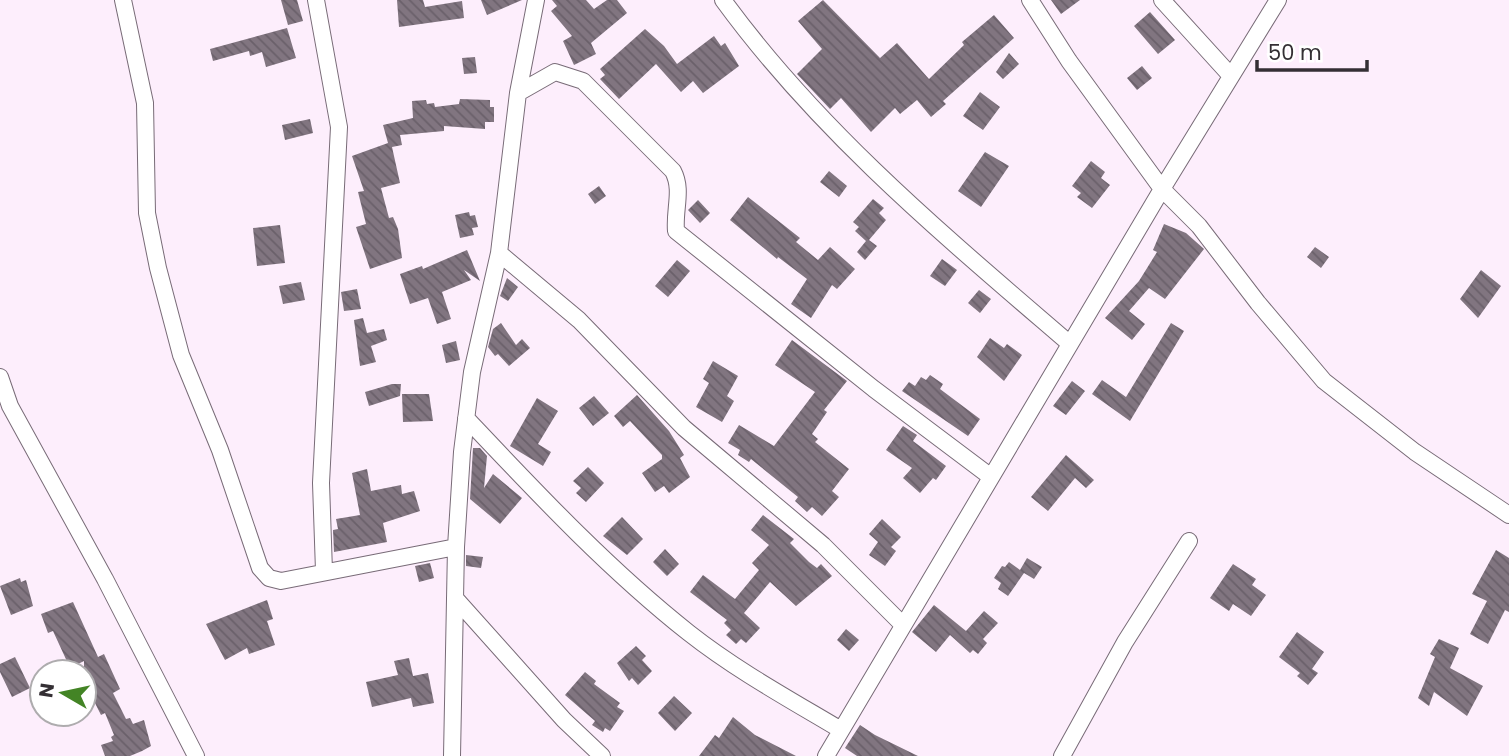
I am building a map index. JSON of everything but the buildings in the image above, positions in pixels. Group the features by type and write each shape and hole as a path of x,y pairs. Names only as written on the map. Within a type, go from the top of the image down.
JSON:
{"street":[{"path":"123,0 145,103 147,213 181,355 220,450 260,568 269,578 281,582 324,571 456,547"},
{"path":"316,0 339,127 321,483 324,571"},
{"path":"452,756 456,547 466,418 472,372 499,253 518,93 536,0"},
{"path":"723,0 784,73 899,195 1070,344"},
{"path":"1031,0 1069,61 1162,189 1199,226 1258,303 1324,381 1415,452 1509,515"},
{"path":"1162,0 1231,76"},
{"path":"826,756 1162,189 1278,0"},
{"path":"518,93 555,72 583,81 673,171 680,184 674,217 676,230 874,389 991,477"},
{"path":"499,253 579,320 684,428 823,545 904,625"},
{"path":"0,377 10,406 105,579 197,756"},
{"path":"466,418 610,564 689,633 746,673 841,730"},
{"path":"1062,756 1125,642 1189,541"},
{"path":"455,598 564,720 602,756"}]}
